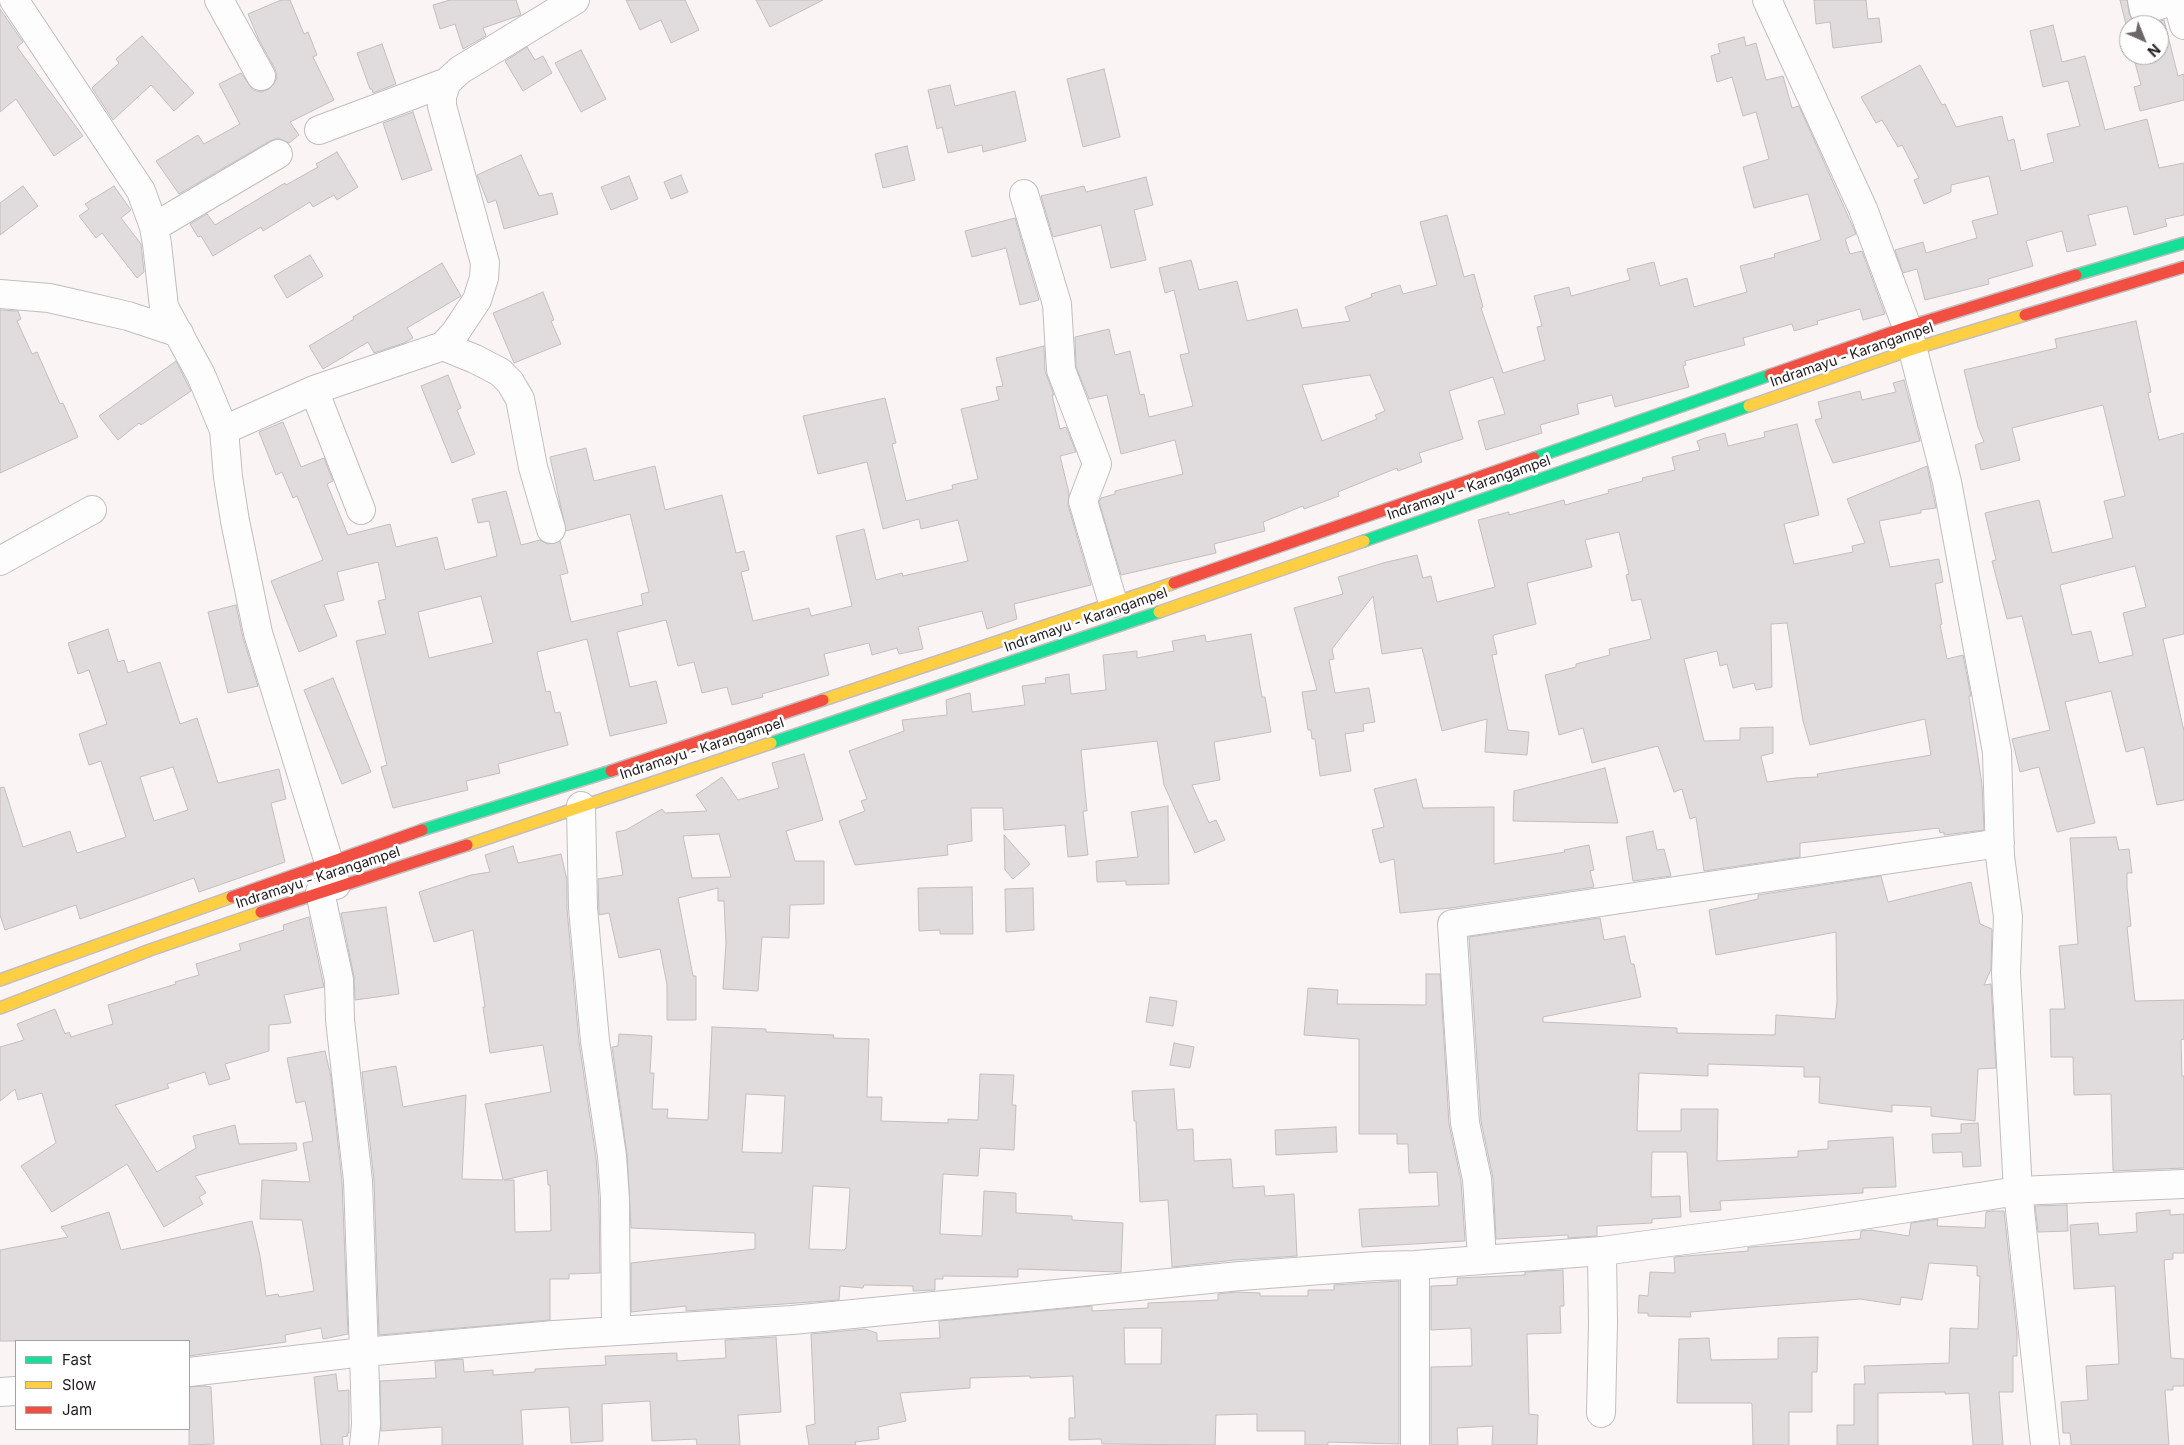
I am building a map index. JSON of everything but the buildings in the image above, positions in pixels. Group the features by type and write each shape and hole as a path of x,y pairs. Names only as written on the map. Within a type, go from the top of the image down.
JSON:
{"main road":[{"name":"Indramayu - Karangampel","path":"0,1008 329,881 412,833 584,780 821,713 1134,620 1206,596 1910,338 2006,295 2184,243"},
{"name":"Indramayu - Karangampel","path":"0,980 113,938 329,881 581,806 1121,600 1910,338 2184,267"},
{"path":"1121,600 1134,620"}],"street":[{"path":"219,0 261,76"},
{"path":"319,130 446,82 460,70 575,0"},
{"path":"1767,0 1863,209 1910,338 1947,482 1997,752 2000,843 2008,916 2006,973 2018,1191 2045,1445"},
{"path":"2142,0 2144,10 2176,0 2184,24"},
{"path":"17,1 141,191 154,227 164,307 201,375 224,430 228,477 235,521 258,633 329,881 339,980 340,1020 358,1181 366,1424 364,1445"},
{"path":"224,430 314,390 443,346 467,317 477,300 484,278 485,263 442,106 442,96 446,82"},
{"path":"154,227 278,154"},
{"path":"1024,194 1057,304 1061,370 1097,464 1083,501 1121,600"},
{"path":"0,294 49,298 128,316 179,333"},
{"path":"443,346 500,372 510,382 520,400 533,467 551,529"},
{"path":"314,390 361,510"},
{"path":"0,561 92,510"},
{"path":"581,806 583,908 595,1041 612,1156 615,1199 616,1331"},
{"path":"1482,1259 1477,1179 1466,1123 1452,924 2000,843"},
{"path":"190,1372 428,1345 792,1320 1240,1276 1602,1251 1798,1225 2018,1191 2184,1184"},
{"path":"1601,1413 1602,1251"},
{"path":"1414,1265 1415,1445"},
{"path":"0,1392 15,1391"}],"traffic: fast":[{"path":"2076,275 2184,243"},
{"path":"1534,458 1770,375"},
{"path":"1364,541 1749,406"},
{"path":"771,743 1159,612"},
{"path":"422,830 611,771"}],"traffic: slow":[{"path":"1749,406 1913,349 2025,315"},
{"path":"1159,612 1364,541"},
{"path":"823,700 1174,583"},
{"path":"467,845 771,743"},
{"path":"0,980 232,897"},
{"path":"0,1008 150,950 261,912"}],"traffic: jam":[{"path":"2025,315 2184,267"},
{"path":"1770,375 1907,327 2076,275"},
{"path":"1174,583 1534,458"},
{"path":"611,771 823,700"},
{"path":"232,897 422,830"},
{"path":"261,912 467,845"}]}
